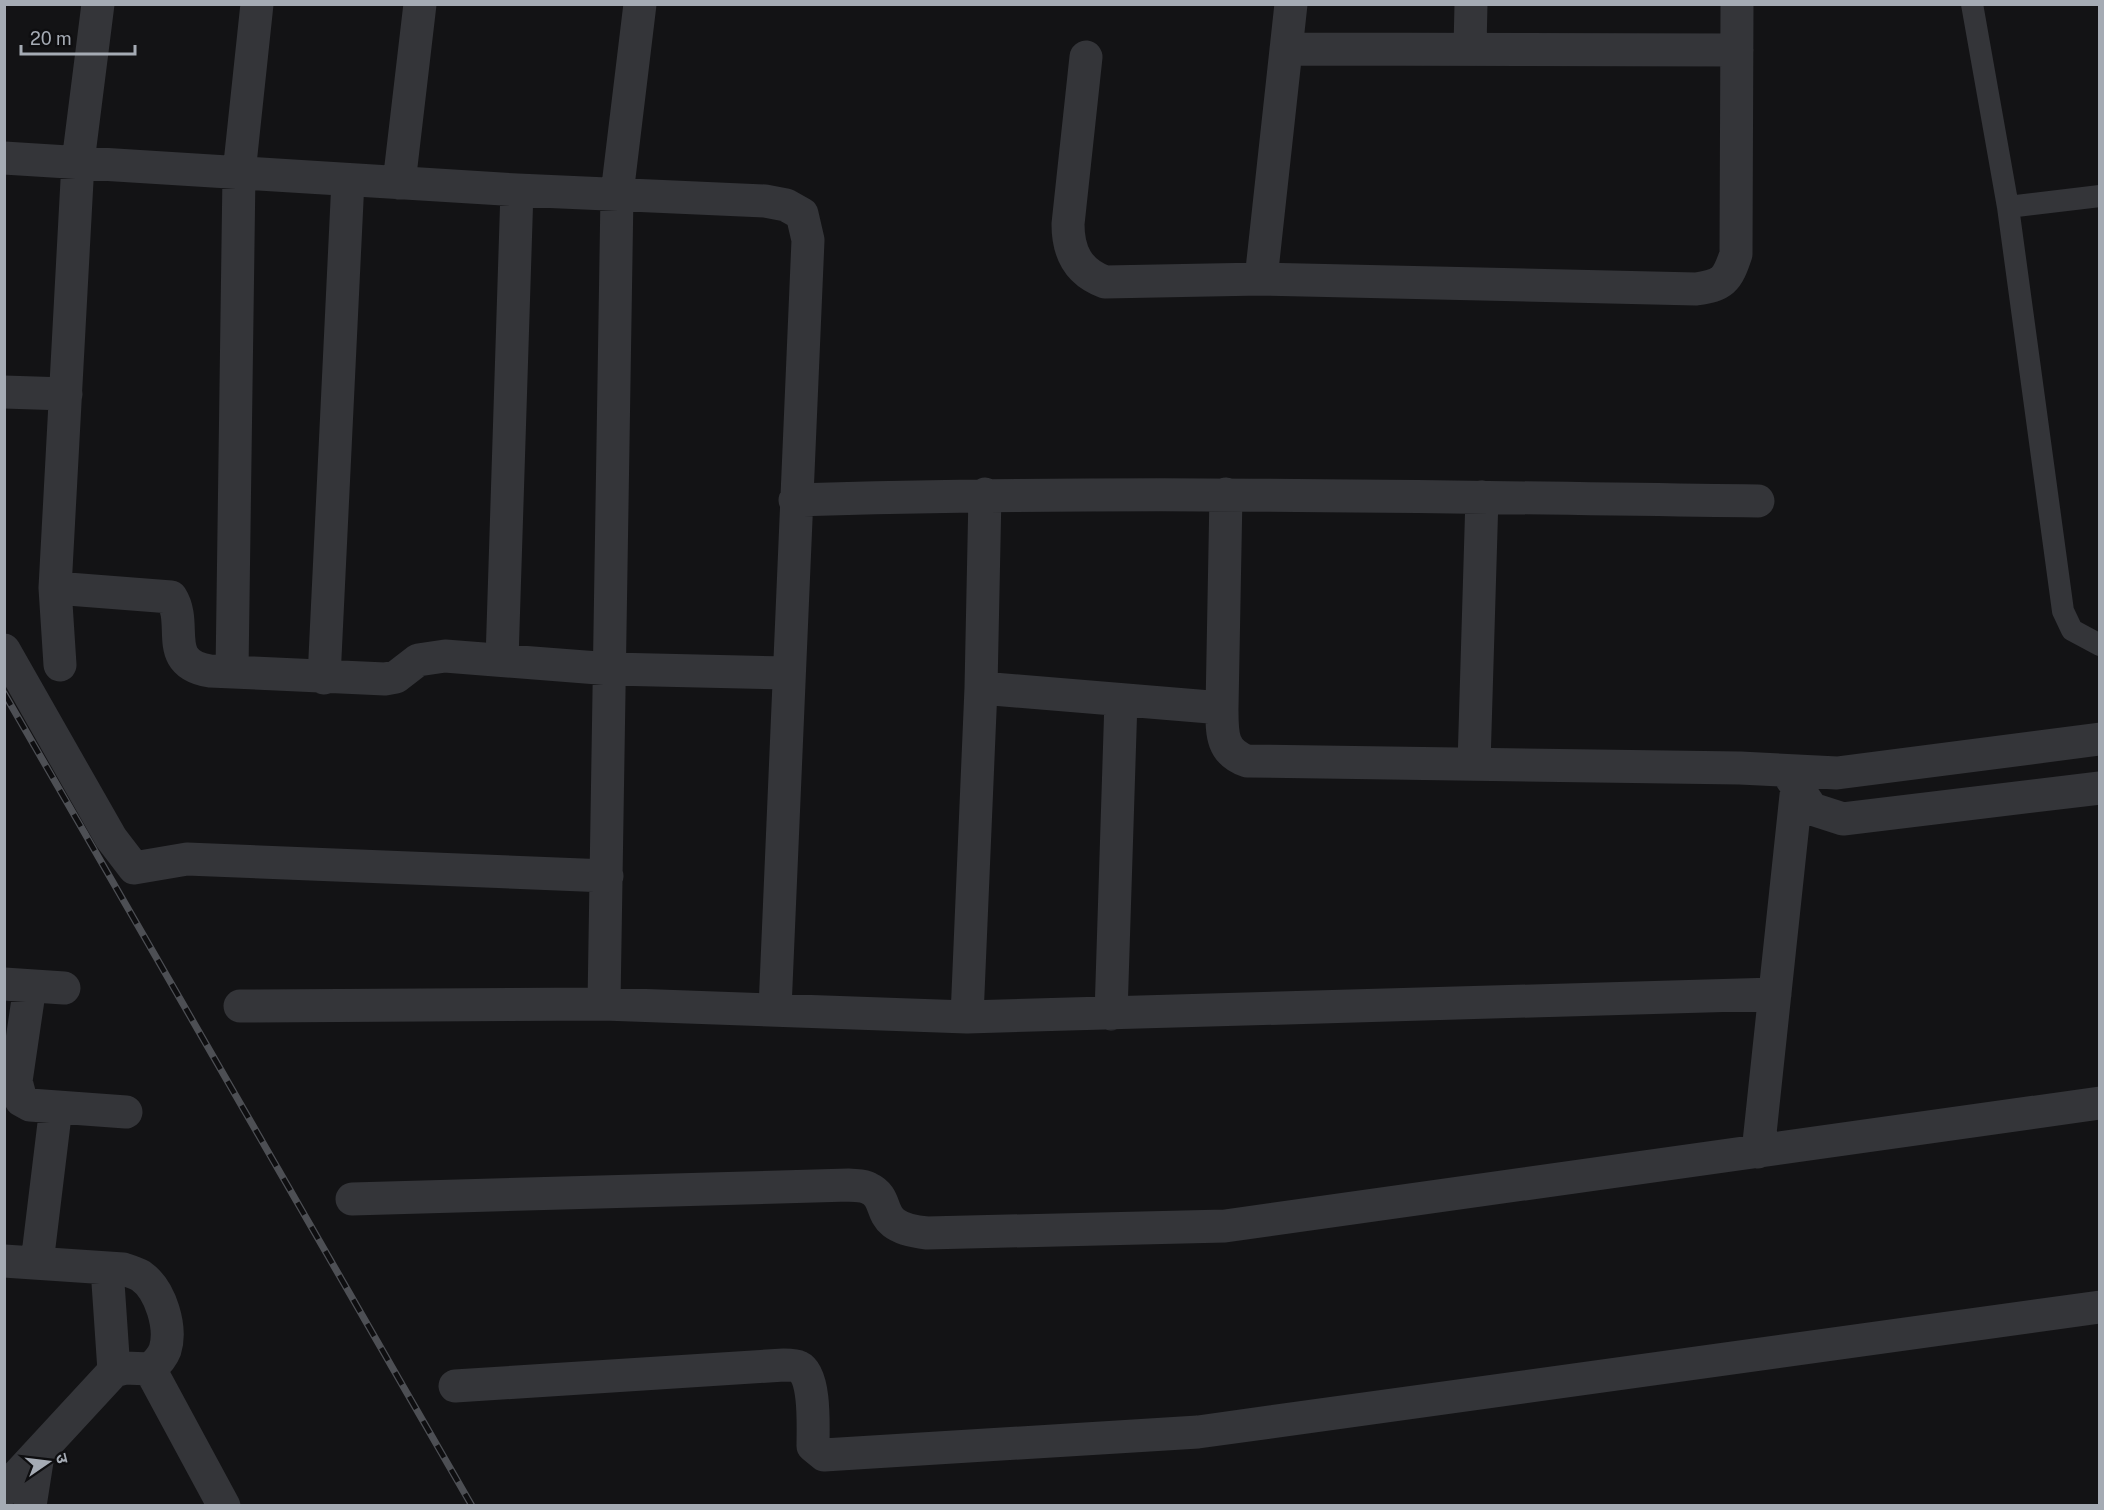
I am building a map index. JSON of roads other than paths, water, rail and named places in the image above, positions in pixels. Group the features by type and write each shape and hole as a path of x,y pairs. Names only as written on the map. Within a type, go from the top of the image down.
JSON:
{"street":[{"path":"60,665 55,588 78,162 98,4"},
{"path":"232,672 239,174 257,4"},
{"path":"399,183 420,4"},
{"path":"604,1004 617,194 640,4"},
{"path":"1261,279 1291,4"},
{"path":"1470,48 1471,4"},
{"path":"1086,57 1068,242 1080,267 1090,276 1106,282 1261,279 1684,289 1716,286 1729,275 1736,254 1737,4"},
{"path":"1286,49 1737,50"},
{"path":"4,158 517,190 765,201 786,205 802,214 808,240 795,500 775,1009"},
{"path":"324,678 348,180"},
{"path":"502,660 517,190"},
{"path":"4,392 66,394"},
{"path":"795,500 984,494 1226,494 1758,501"},
{"path":"967,1017 981,688 984,494"},
{"path":"1226,494 1222,736 1227,748 1235,757 1247,761 1740,768 1792,779 2100,739"},
{"path":"1474,764 1482,497"},
{"path":"55,588 171,597 177,606 177,637 186,662 195,669 324,678 396,677 418,660 431,656 611,669 789,673"},
{"path":"4,650 111,838 134,868 187,859 607,876"},
{"path":"981,688 1222,708"},
{"path":"1111,1014 1121,700"},
{"path":"1792,779 1812,809 1843,819 2100,788"},
{"path":"1758,1152 1775,994 1792,779"},
{"path":"64,988 17,985 16,1081 21,1100 30,1105 126,1112"},
{"path":"240,1006 604,1004 967,1017 1775,994"},
{"path":"352,1199 849,1185 868,1188 877,1197 892,1224 906,1231 927,1233 1225,1226 2100,1103"},
{"path":"37,1263 56,1107"},
{"path":"4,1261 123,1269 141,1276 155,1290 161,1304 166,1333 165,1350 159,1361 150,1369 125,1368 114,1371 4,1490"},
{"path":"108,1268 114,1371"},
{"path":"455,1386 784,1365 799,1367 807,1375 811,1388 813,1446 824,1455 832,1455 1198,1432 2100,1307"},
{"path":"150,1369 225,1506"},
{"path":"30,1506 38,1455"}],"lane":[{"path":"1972,4 2008,207 2063,611 2072,630 2100,645"},
{"path":"2008,207 2100,196"}],"railway":[{"path":"4,693 472,1506"}]}
